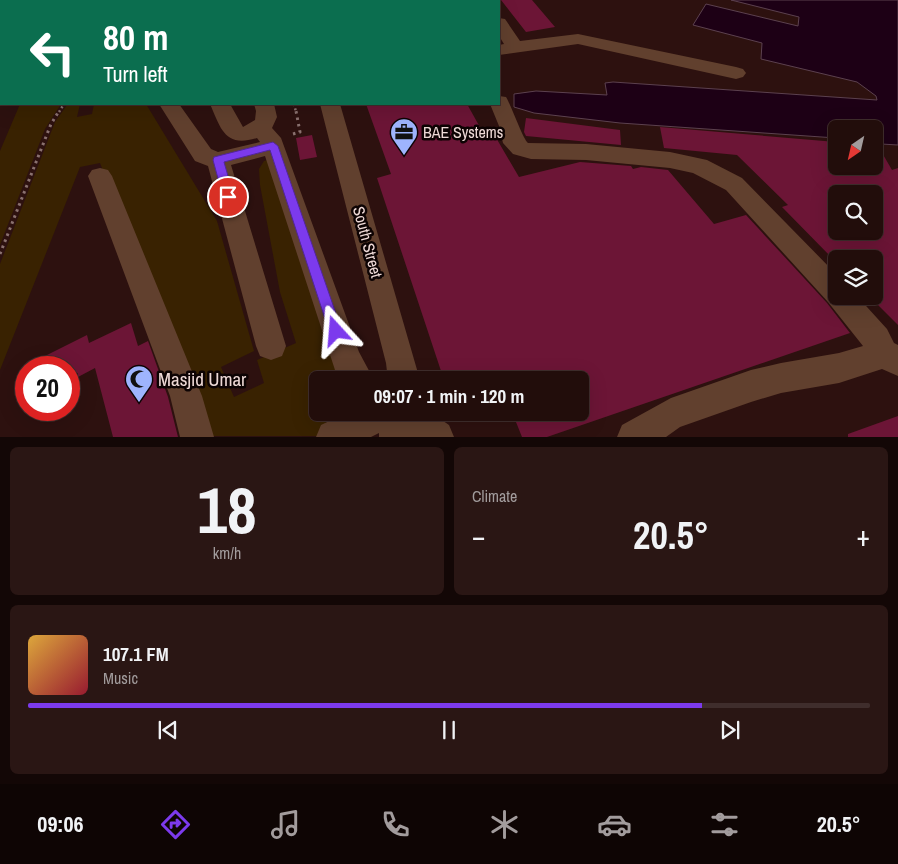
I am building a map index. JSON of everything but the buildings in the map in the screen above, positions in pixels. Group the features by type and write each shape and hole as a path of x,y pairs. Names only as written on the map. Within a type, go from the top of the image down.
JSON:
{"street":[{"path":"500,26 507,48 578,40 736,73"},
{"path":"500,104 510,126 514,143 525,150 586,152 670,160 699,166 724,178 748,197 828,284"},
{"path":"170,105 207,158 218,160 273,128"},
{"path":"221,105 237,134 273,128"},
{"name":"South Street","path":"330,105 402,371"},
{"path":"273,128 291,203 346,360 353,371"},
{"path":"218,160 270,346"},
{"path":"100,176 186,396 197,436"},
{"path":"847,305 889,357"},
{"path":"634,436 664,417 770,380 847,366 873,358 889,357"},
{"path":"332,436 366,421"},
{"path":"395,421 396,436"},
{"path":"414,421 437,436"}],"path":[{"path":"0,254 49,128 64,105"},
{"path":"273,128 300,132 294,105"}],"shaded area":[{"path":"731,0 898,0 898,145 883,144 883,120 828,120 828,137 620,123 534,113 514,107 514,94 536,91 607,95 605,83 613,82 877,100 876,96 857,82 761,59 762,43 693,25 706,4 798,26 799,17"},
{"path":"20,105 60,105 45,129 0,245 0,151"},
{"path":"67,105 80,105 77,117 92,114 94,105 147,105 217,221 254,351 221,367 234,397 264,383 257,360 296,343 280,292 260,185 259,169 264,161 268,160 336,371 309,371 309,421 325,421 331,436 204,436 192,393 100,163 80,167 0,370 0,264 55,122"}],"place":[{"name":"BAE Systems","path":"404,156"},
{"name":"Masjid Umar","path":"139,403"}],"route":[{"path":"228,197 218,160 273,146 336,331"}]}
